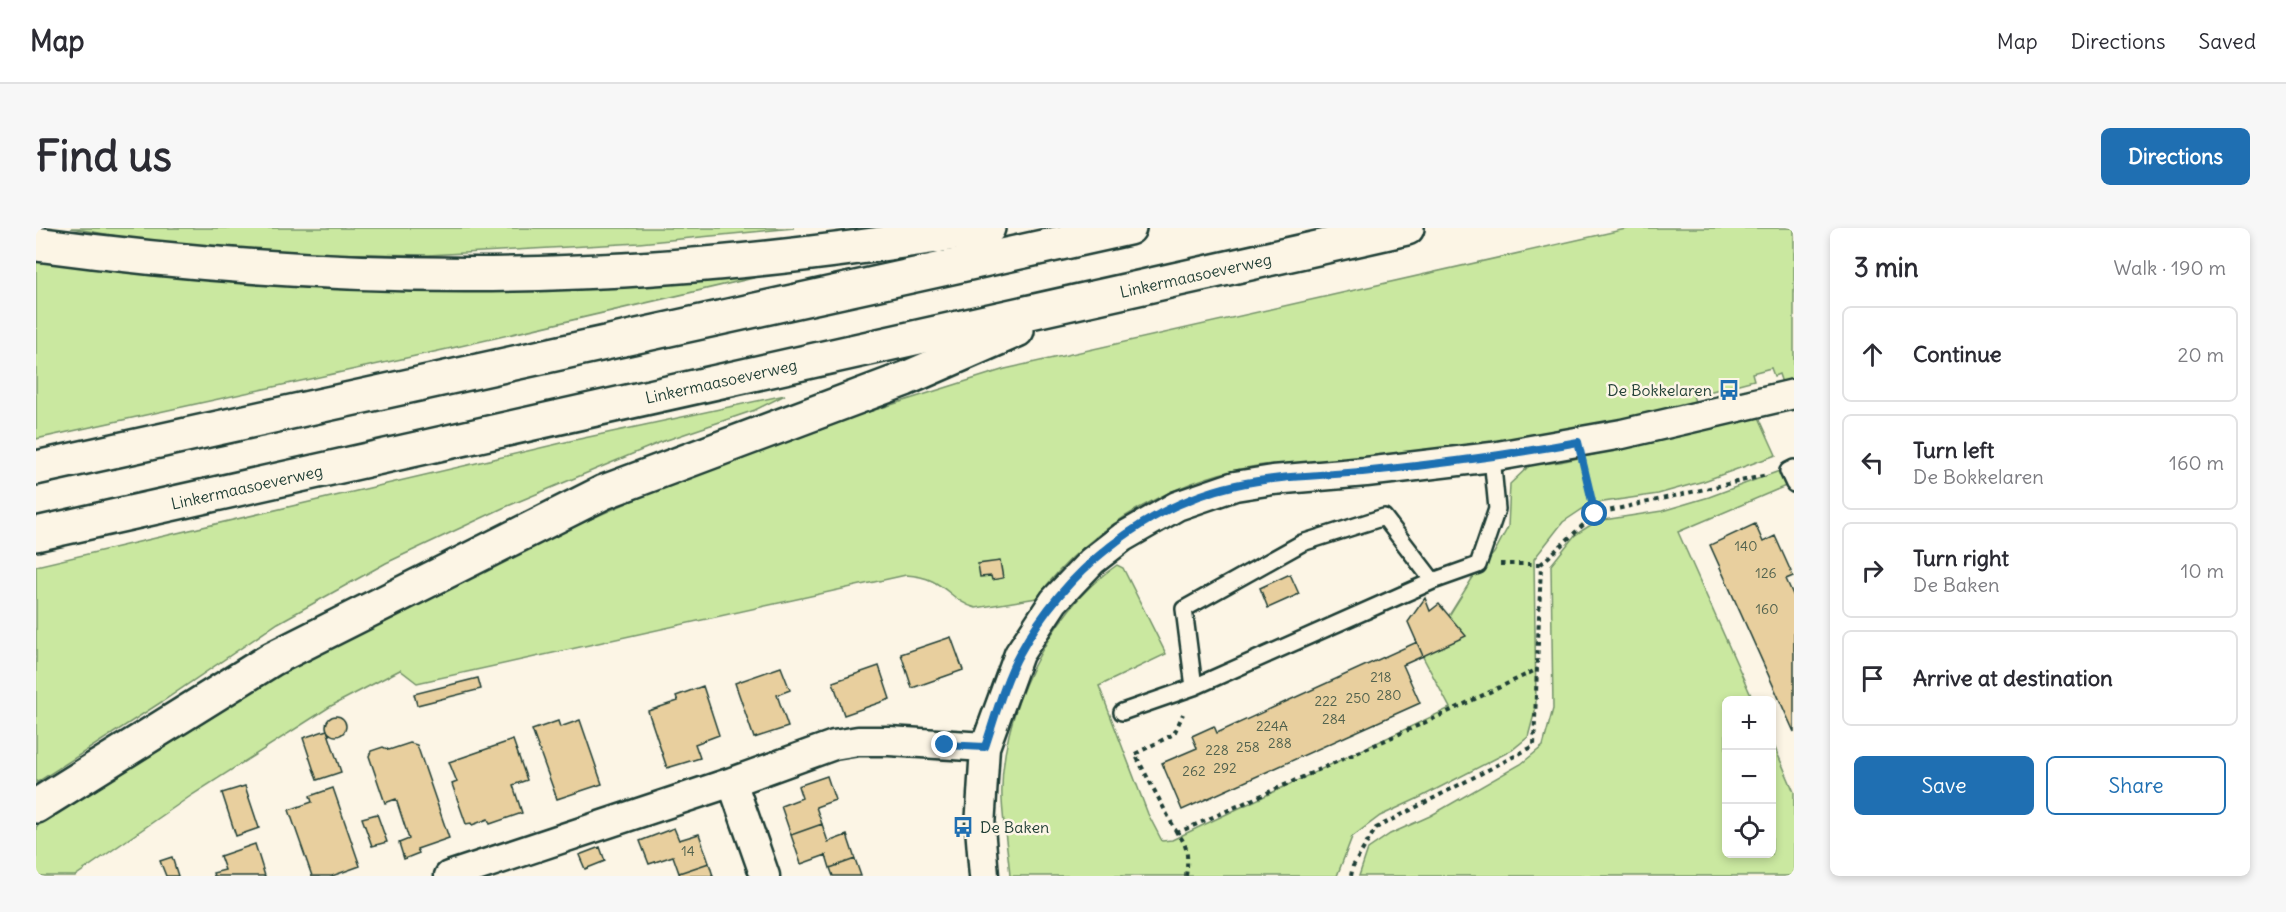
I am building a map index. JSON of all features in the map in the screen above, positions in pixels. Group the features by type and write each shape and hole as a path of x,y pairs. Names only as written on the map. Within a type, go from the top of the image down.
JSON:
{"highway":[{"path":"36,244 162,259 330,272 433,274 577,272 726,262 844,249 988,228"},
{"name":"Linkermaasoeverweg","path":"36,534 1407,228"},
{"path":"36,468 1104,230"},
{"path":"36,806 272,659 604,492 905,378 1085,300"}],"street":[{"path":"984,876 980,827 985,747 1019,654 1054,601 1100,555 1123,537 1156,517 1188,502 1235,486 1492,457 1681,422 1794,394"},
{"path":"449,876 732,782 834,745 858,741 985,747"},
{"path":"732,782 765,876"}],"lane":[{"path":"1122,712 1194,687 1433,581 1478,565 1497,509 1492,457"},
{"path":"1194,687 1184,609 1302,543 1384,518 1433,581"}],"path":[{"path":"1578,442 1595,514"},
{"path":"1478,565 1541,564 1595,514 1792,475"},
{"path":"1351,876 1353,866 1376,828 1534,746 1541,564"},
{"path":"1178,833 1436,718 1538,669"},
{"path":"1186,876 1188,859 1184,840 1135,754 1174,735 1194,687"}],"green space":[{"path":"71,228 794,228 639,243 428,255 278,253 145,241"},
{"path":"1630,228 1794,228 1794,380 1782,383 1779,374 1774,376 1771,368 1752,373 1754,380 1693,396 1696,404 1599,424 1421,453 1318,463 1272,464 1239,469 1205,478 1141,507 1111,526 1059,572 1037,598 976,608 958,600 930,580 906,575 417,683 400,670 331,706 192,795 75,876 36,876 36,827 163,741 309,651 480,568 636,499 827,425 1005,369"},
{"path":"36,254 792,269 452,348 36,439"},
{"path":"785,395 755,410 661,442 503,508 386,563 278,623 36,783 36,566 570,441"},
{"path":"1758,415 1776,455 1704,481 1658,494 1590,504 1563,522 1534,559 1536,707 1528,737 1512,750 1380,816 1352,837 1337,876 1010,876 1002,799 1003,767 1009,734 1019,701 1032,668 1070,609 1092,585 1117,565 1123,568 1166,654 1099,686 1148,814 1162,841 1172,840 1450,708 1423,657 1475,574 1494,553 1508,527 1510,484 1530,465 1560,462 1689,434"},
{"path":"1782,470 1788,485 1678,532 1751,696 1722,696 1722,858 1776,858 1776,750 1794,792 1794,876 1359,876 1368,849 1390,834 1430,816 1521,764 1543,746 1553,709 1551,565 1575,535 1597,521 1662,511 1709,497"}],"building":[{"path":"1755,524 1763,542 1775,536 1793,576 1786,579 1794,597 1794,732 1710,545"},
{"path":"1000,561 1003,578 992,580 991,576 980,577 978,564"},
{"path":"1290,574 1299,594 1268,608 1260,588"},
{"path":"1425,598 1430,611 1439,604 1466,636 1423,656 1408,622"},
{"path":"951,637 963,670 912,688 901,654"},
{"path":"1417,642 1423,656 1403,665 1420,703 1182,810 1162,763 1197,748 1192,736 1214,726 1217,733"},
{"path":"879,666 890,699 844,715 833,682"},
{"path":"781,667 790,690 777,695 788,727 754,738 735,683"},
{"path":"478,678 481,689 417,705 414,694"},
{"path":"703,686 719,735 695,744 700,758 667,768 648,711 678,701 676,696"},
{"path":"336,716 343,719 346,726 343,733 336,736 329,733 326,726 329,719"},
{"path":"580,720 602,784 557,799 532,730 558,721 560,727"},
{"path":"327,730 341,772 317,780 303,738"},
{"path":"513,740 527,780 513,785 522,813 490,824 488,819 472,825 471,823 466,824 452,784 457,782 449,762"},
{"path":"410,743 417,745 449,838 417,849 419,853 404,859 399,843 409,839 396,799 385,803 369,756 371,751 383,747 389,750"},
{"path":"827,776 835,800 816,807 822,824 791,835 781,806 802,798 798,786"},
{"path":"245,786 259,828 236,836 222,793"},
{"path":"333,788 360,866 332,876 312,876 289,810 312,802 310,796"},
{"path":"377,814 387,842 372,846 362,818"},
{"path":"822,824 828,842 847,835 855,859 830,868 826,855 801,864 791,835"},
{"path":"674,828 679,840 699,834 709,863 679,873 673,856 649,864 640,841"},
{"path":"255,844 265,876 214,876 213,873 225,870 220,856"},
{"path":"600,847 605,861 585,869 579,855"},
{"path":"172,857 178,876 166,876 160,861"},
{"path":"855,859 861,876 833,876 830,868"},
{"path":"709,863 713,876 680,876 679,873"}],"place":[{"name":"De Bokkelaren","path":"1729,390"},
{"name":"De Baken","path":"963,827"}],"route":[{"path":"945,745 985,747 1019,654 1054,601 1092,561 1123,537 1156,517 1199,497 1235,486 1273,480 1441,464 1578,442 1595,514"}]}
